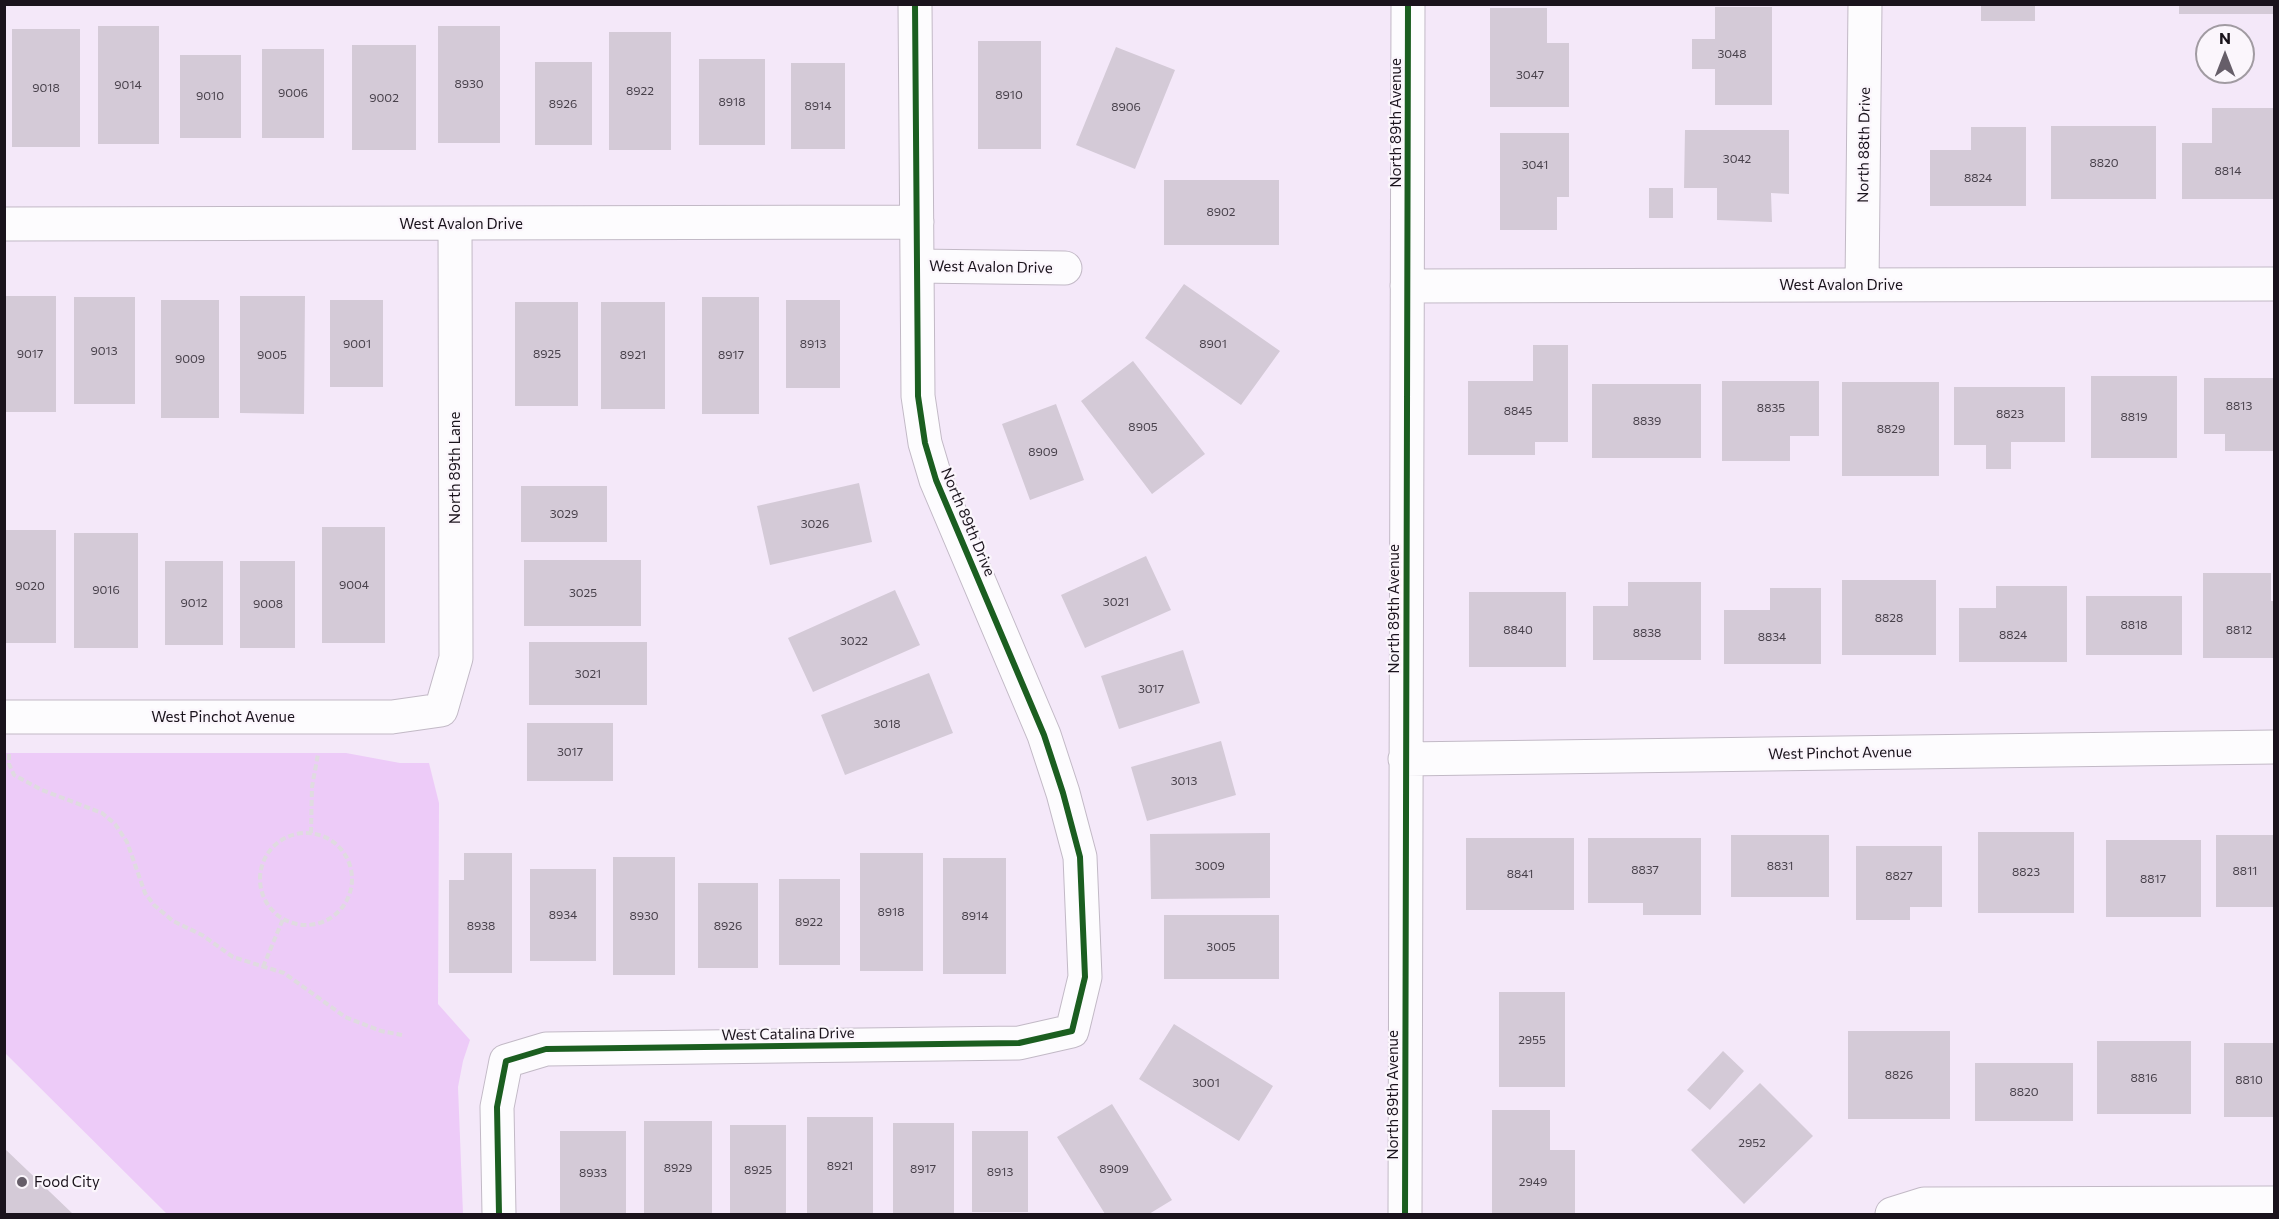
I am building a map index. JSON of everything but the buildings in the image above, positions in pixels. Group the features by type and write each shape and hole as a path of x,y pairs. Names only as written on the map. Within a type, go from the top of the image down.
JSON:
{"street":[{"name":"North 89th Drive","path":"915,4 918,396 925,443 936,480 1044,735 1063,793 1080,857 1085,977 1072,1031"},
{"name":"North 89th Avenue","path":"1405,1215 1408,4"},
{"name":"North 88th Drive","path":"1862,285 1865,4"},
{"name":"West Avalon Drive","path":"4,224 916,222"},
{"name":"North 89th Lane","path":"441,710 456,657 455,224"},
{"name":"West Avalon Drive","path":"916,266 1065,268"},
{"name":"West Avalon Drive","path":"1407,286 2274,284"},
{"name":"West Pinchot Avenue","path":"4,717 392,717 441,710"},
{"name":"West Pinchot Avenue","path":"1405,759 2274,747"},
{"name":"West Catalina Drive","path":"499,1215 497,1107 506,1061 546,1049 1019,1043 1072,1031"},
{"path":"1892,1215 1924,1204 2274,1203"}],"path":[{"path":"9,753 9,764 14,775 42,790 102,813 115,824 127,842 145,893 154,905 173,921 202,935 233,957 284,973 345,1017 381,1031 402,1035"},
{"path":"311,833 312,788 319,753"},
{"path":"311,833 324,837 345,855 352,883 349,896 340,909 328,919 314,925 298,925 284,919 271,909 263,896 260,881 262,865 269,851 281,841 295,835 311,833"},
{"path":"263,967 284,919"}],"shaded area":[{"path":"5,753 346,753 400,763 429,763 439,803 438,1004 470,1040 458,1087 463,1214 167,1214 5,1053"}],"cycle path":[{"path":"499,1214 497,1107 506,1061 546,1049 1019,1043 1072,1031 1085,977 1080,857 1063,793 1044,735 936,480 925,443 918,396 915,4"},
{"path":"1405,1214 1408,4"}],"place":[{"name":"Food City","path":"22,1182"}]}
